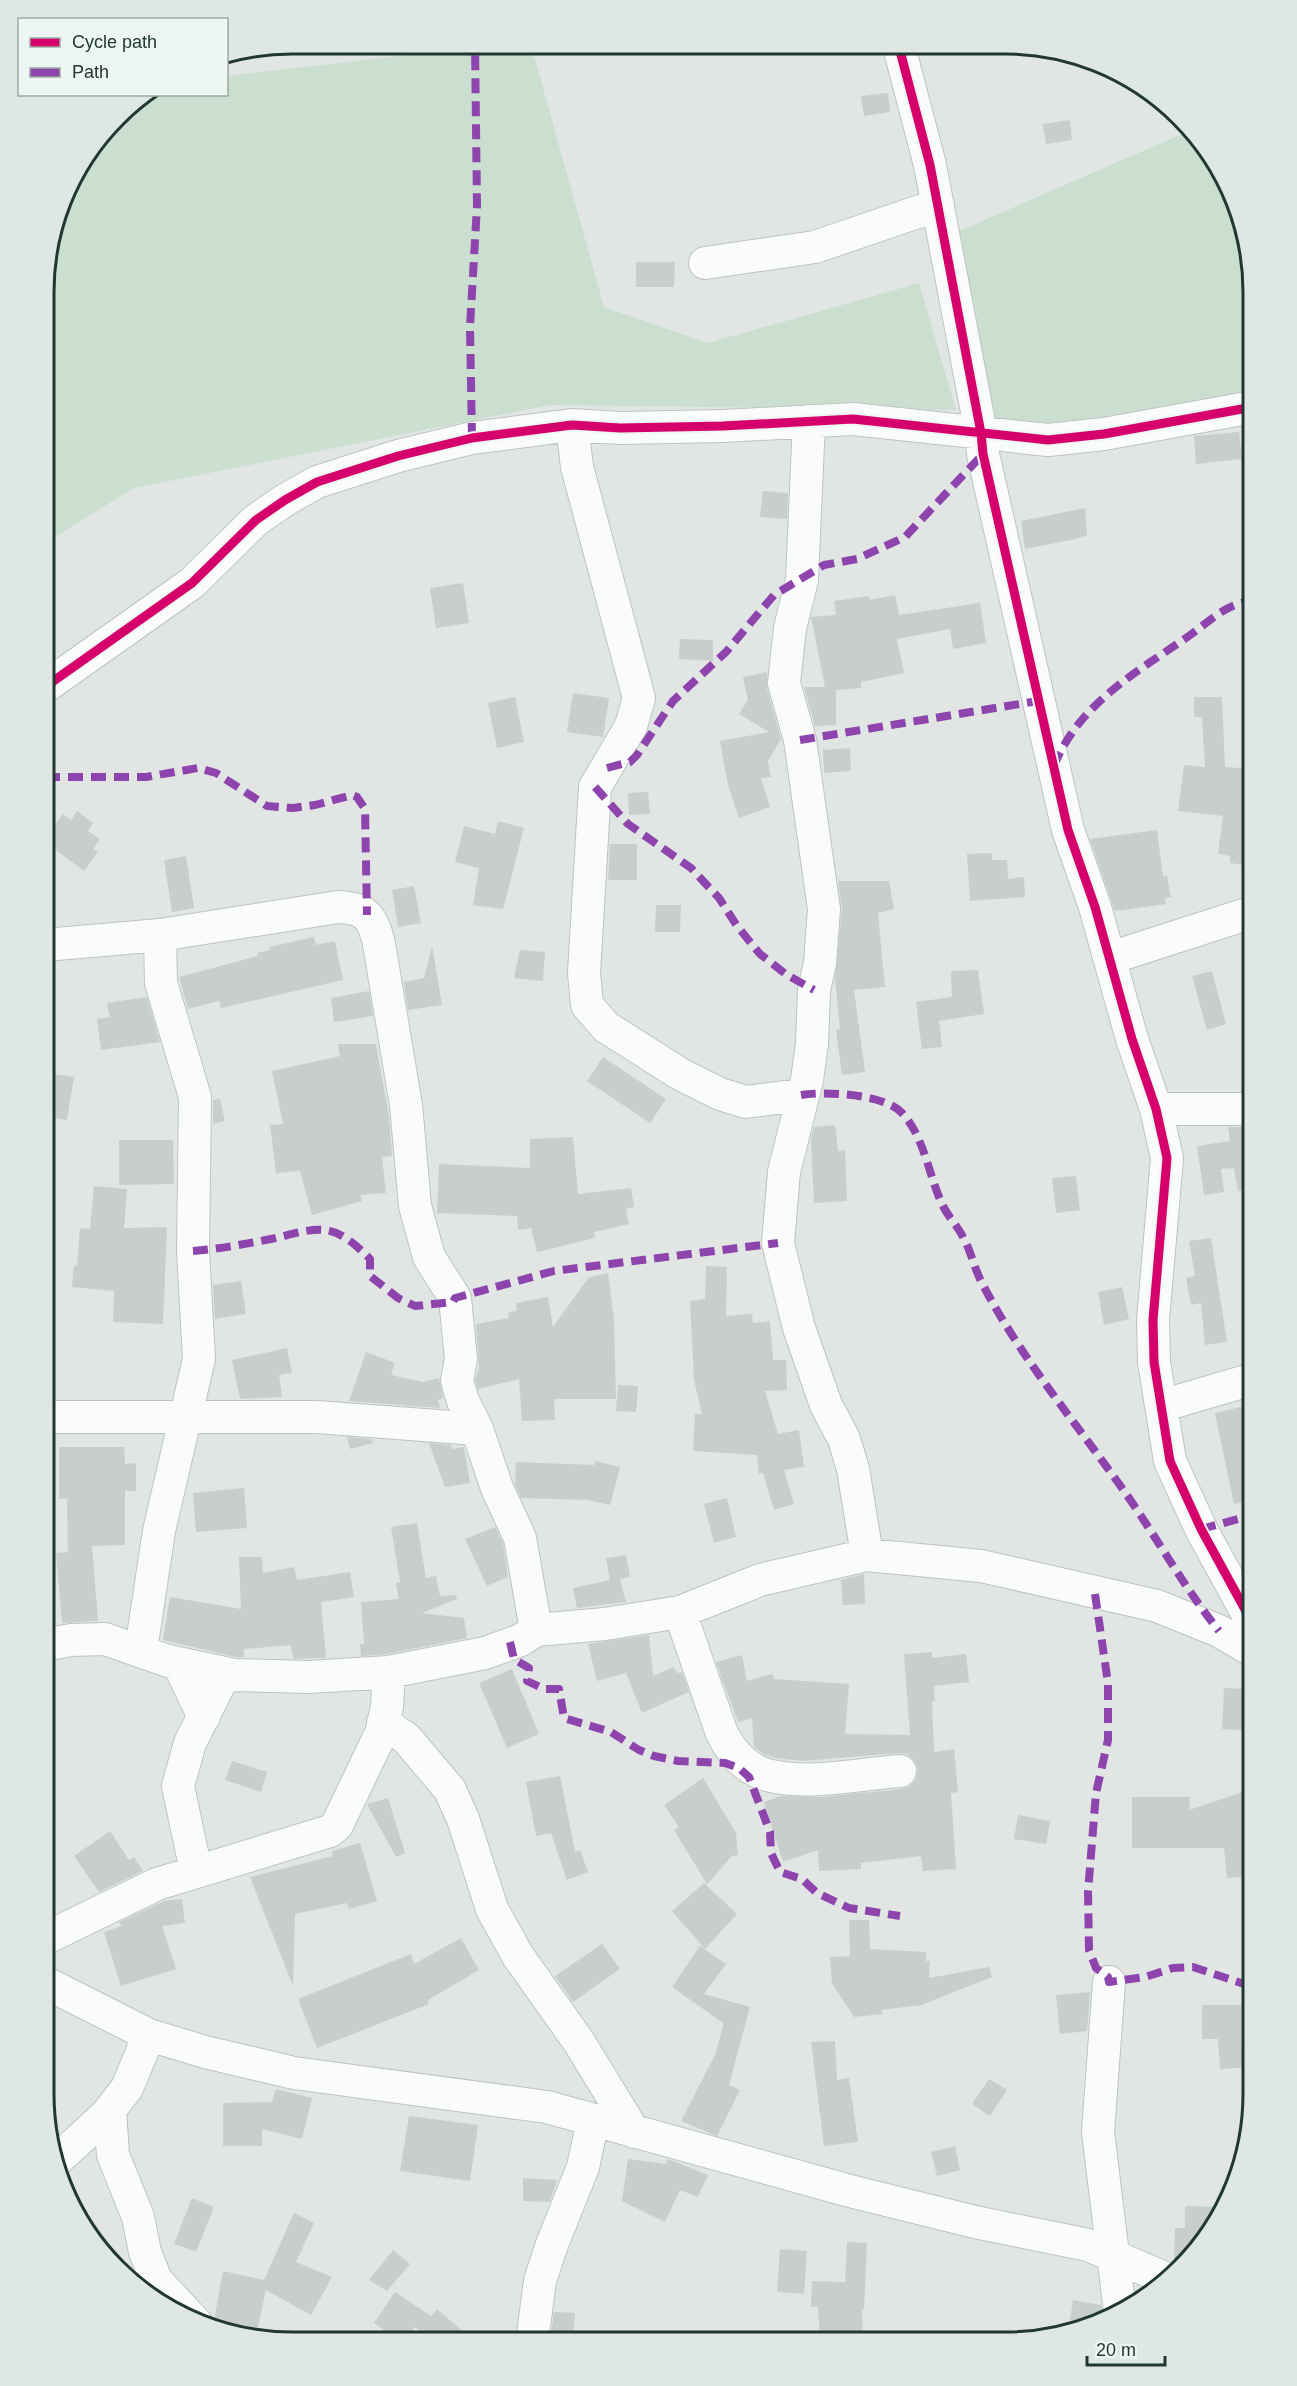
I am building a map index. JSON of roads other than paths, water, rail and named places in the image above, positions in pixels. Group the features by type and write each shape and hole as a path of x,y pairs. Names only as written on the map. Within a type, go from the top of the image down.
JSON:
{"street":[{"path":"901,54 938,205 983,454 1063,810 1110,958 1132,1039 1156,1109 1167,1158 1153,1320 1154,1362 1170,1461 1202,1529 1243,1605"},
{"path":"705,263 815,248 938,205"},
{"path":"54,681 192,583 256,520 317,482 398,456 472,438 572,425 620,428 853,419 1048,440 1104,434 1243,409"},
{"path":"808,421 802,580 790,628 784,683 800,740 824,909 820,963 814,990 812,1044 784,1172 778,1243 799,1328 826,1405 844,1439 853,1469 867,1555"},
{"path":"572,425 577,467 639,698 631,726 595,788 584,973 587,1005 606,1027 680,1074 720,1094 746,1102 801,1095"},
{"path":"54,944 160,935 338,907 355,907 367,915 378,937 406,1105 415,1206 429,1257 455,1298 461,1359 457,1381 463,1401 477,1429 497,1488 520,1538 536,1630"},
{"path":"1110,958 1243,915"},
{"path":"141,1650 159,1532 199,1359 193,1251 195,1097 161,983 160,935"},
{"path":"1156,1109 1243,1109"},
{"path":"1161,1406 1243,1382"},
{"path":"54,1417 186,1419 317,1417 477,1429"},
{"path":"54,1643 105,1639 178,1663 225,1673 309,1677 389,1672 485,1653 520,1640 536,1630 605,1624 680,1612 760,1580 867,1555 981,1566 1157,1606 1219,1631 1243,1645"},
{"path":"680,1612 721,1731 729,1748 739,1759 770,1776 808,1778 900,1771"},
{"path":"178,1663 204,1717"},
{"path":"54,1934 157,1884 196,1870 330,1831 337,1826 383,1722 387,1707 389,1672"},
{"path":"196,1870 178,1786 190,1743 225,1673"},
{"path":"383,1722 407,1740 450,1790 463,1819 492,1910 518,1956 579,2042 634,2132"},
{"path":"1109,1983 1098,2132 1119,2303"},
{"path":"54,1987 149,2036 205,2052 294,2073 547,2108 873,2197 975,2222 1088,2245 1159,2276"},
{"path":"62,2155 110,2110 127,2088 149,2036"},
{"path":"110,2110 113,2155 138,2217 145,2252 156,2280 176,2302"},
{"path":"533,2332 540,2281 583,2168 592,2120"}]}
